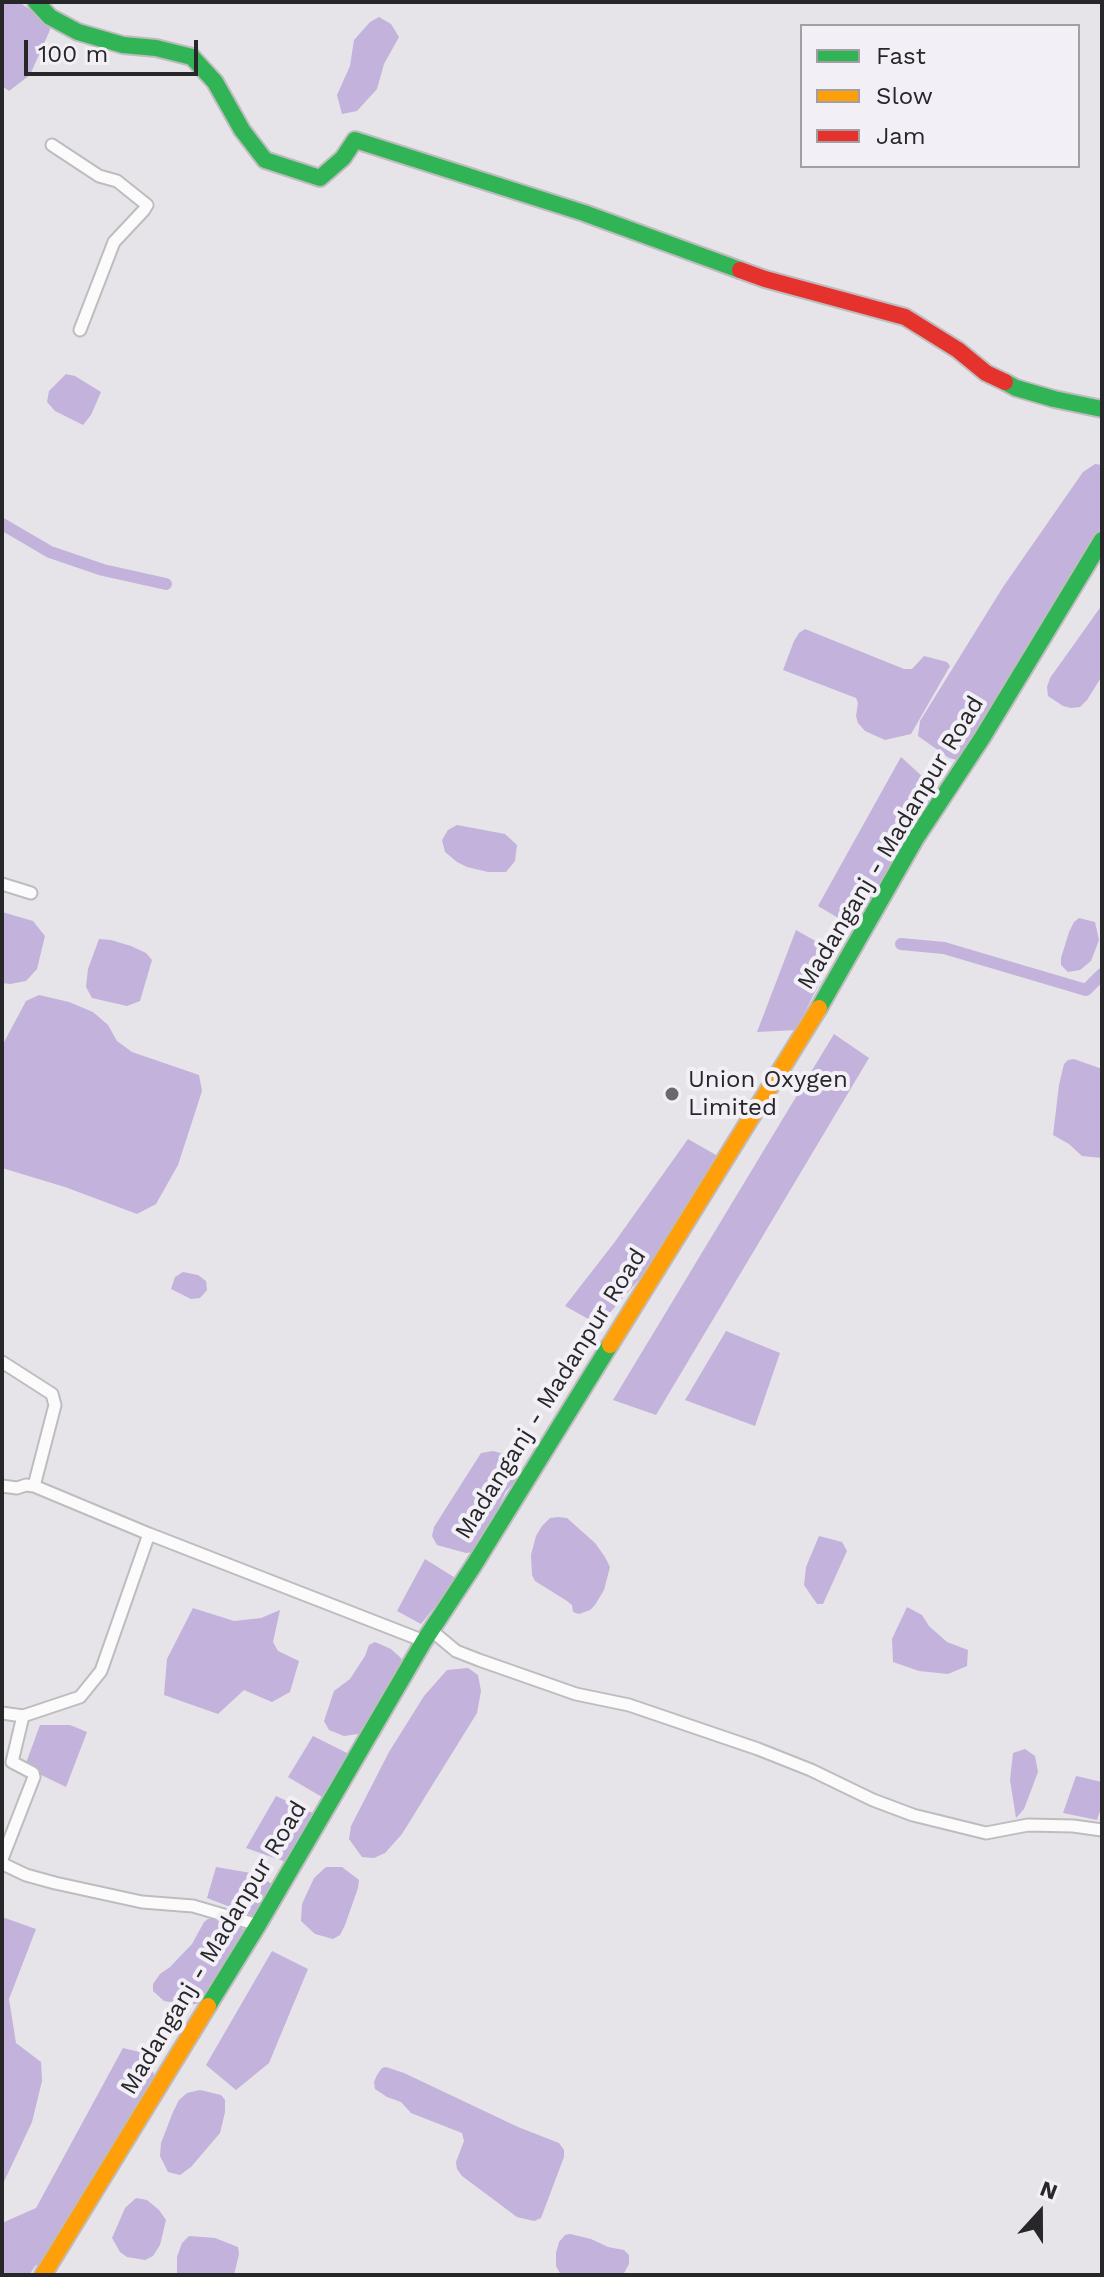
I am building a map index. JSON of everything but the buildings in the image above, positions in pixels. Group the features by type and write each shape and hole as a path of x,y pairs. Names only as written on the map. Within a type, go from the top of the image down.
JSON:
{"main road":[{"path":"36,2 50,17 78,32 123,45 156,48 192,57 215,82 242,130 265,160 320,178 343,158 355,140 584,213 765,279 905,317 958,350 986,373 1016,388 1102,409"},
{"name":"Madanganj - Madanpur Road","path":"43,2275 258,1925 428,1636 830,990 916,838 982,738 1102,540"}],"street":[{"path":"52,145 99,176 117,181 147,205 114,242 80,330"},
{"path":"2,884 31,893"},
{"path":"2,1362 52,1394 55,1405 34,1486"},
{"path":"2,1486 34,1486 149,1534 428,1636 479,1660 576,1694 629,1705 758,1749 913,1815 986,1833 1028,1825 1102,1830"},
{"path":"2,1713 23,1716 80,1697 101,1671 149,1534"},
{"path":"23,1716 12,1762 33,1773 34,1777 2,1860 5,1865 26,1875 68,1887 142,1902 193,1906 258,1925"}],"shaded area":[{"path":"4,2 19,2 49,23 50,30 30,75 9,91 2,86"},
{"path":"379,17 391,24 399,37 384,64 377,89 357,111 342,114 337,95 350,66 354,40 370,22"},
{"path":"66,374 101,392 83,425 55,411 47,402 49,391"},
{"path":"1095,464 1102,465 1102,526 961,761 949,758 918,736 920,721 1003,587 1083,472"},
{"path":"1102,605 1102,676 1080,707 1063,706 1048,696 1050,678"},
{"path":"805,629 904,669 912,669 924,656 947,662 950,666 911,734 885,740 865,731 858,723 856,698 783,670 794,641"},
{"path":"901,757 936,789 857,929 818,906"},
{"path":"457,825 505,834 517,845 515,861 506,872 488,872 457,862 445,852 442,840 448,830"},
{"path":"2,912 33,921 45,936 37,969 26,981 2,983"},
{"path":"1079,918 1095,922 1099,940 1091,961 1080,970 1068,972 1061,965 1061,958 1069,932"},
{"path":"796,930 835,952 796,1030 757,1032"},
{"path":"99,939 131,946 146,953 152,960 140,1001 127,1006 92,998 86,987 88,969"},
{"path":"39,995 93,1012 108,1025 117,1041 132,1052 199,1075 202,1091 178,1165 156,1204 137,1214 2,1168 2,1046 26,1001"},
{"path":"834,1034 869,1058 656,1415 613,1400"},
{"path":"1074,1059 1102,1069 1102,1158 1082,1156 1053,1135 1064,1064"},
{"path":"688,1139 716,1155 712,1176 651,1266 599,1325 565,1306 614,1243"},
{"path":"183,1272 198,1275 206,1281 207,1290 200,1298 191,1299 171,1289 175,1277"},
{"path":"726,1331 780,1353 755,1426 685,1400"},
{"path":"493,1451 519,1458 521,1470 506,1491 488,1531 473,1552 437,1545 432,1536 434,1527 481,1453"},
{"path":"550,1518 567,1518 595,1543 610,1567 604,1590 595,1605 579,1614 573,1612 572,1605 567,1601 535,1581 532,1575 531,1555 536,1536"},
{"path":"819,1536 842,1542 847,1551 823,1604 817,1604 804,1585 806,1567"},
{"path":"425,1559 457,1579 421,1624 397,1611"},
{"path":"907,1607 922,1615 947,1642 968,1650 967,1666 948,1674 919,1671 893,1662 892,1639"},
{"path":"193,1608 234,1621 261,1618 280,1610 273,1642 278,1651 299,1661 290,1692 272,1702 244,1690 218,1714 164,1695 167,1659"},
{"path":"375,1642 391,1649 404,1665 365,1733 344,1736 329,1730 324,1721 334,1691 350,1679 369,1645"},
{"path":"468,1668 478,1675 481,1691 477,1713 402,1834 385,1853 374,1858 362,1857 349,1839 351,1826 389,1752 424,1696 447,1670"},
{"path":"40,1725 70,1725 87,1732 66,1787 31,1770 26,1763"},
{"path":"313,1736 349,1754 327,1800 288,1777"},
{"path":"1025,1749 1035,1756 1038,1772 1024,1809 1016,1818 1010,1780 1013,1753"},
{"path":"1076,1776 1102,1782 1102,1805 1097,1820 1063,1813"},
{"path":"276,1796 315,1814 286,1862 246,1848"},
{"path":"216,1867 257,1874 276,1887 256,1917 207,1898"},
{"path":"326,1867 342,1867 359,1880 345,1925 340,1935 333,1939 315,1934 301,1921 302,1904 314,1878"},
{"path":"2,1917 36,1929 9,1999 16,2043 41,2062 42,2081 32,2122 2,2186"},
{"path":"217,1918 238,1925 245,1935 203,2003 188,2005 164,2001 153,1991 153,1984 192,1944 204,1922"},
{"path":"272,1951 308,1969 269,2063 236,2090 206,2065"},
{"path":"123,2048 148,2054 156,2081 46,2266 36,2265 29,2275 2,2275 2,2223 36,2208"},
{"path":"386,2067 559,2143 564,2157 541,2218 534,2221 517,2217 462,2176 456,2162 464,2141 462,2133 411,2113 401,2102 375,2089 377,2075"},
{"path":"200,2090 221,2095 225,2100 220,2133 191,2167 180,2175 168,2172 160,2156 161,2143 173,2112 187,2093"},
{"path":"136,2198 147,2200 166,2220 160,2245 153,2256 145,2260 127,2257 112,2238 125,2208"},
{"path":"570,2234 624,2250 629,2255 629,2264 623,2275 561,2275 556,2266 556,2253 559,2242"},
{"path":"189,2236 215,2238 238,2247 234,2275 177,2275 177,2257 182,2243"}],"waterway":[{"path":"2,524 50,552 103,570 166,584"},
{"path":"901,944 944,948 1086,990 1102,974"}],"traffic: fast":[{"path":"36,2 50,17 78,32 123,45 156,48 192,57 215,82 242,130 265,160 320,178 343,158 355,140 584,213 740,270"},
{"path":"1005,382 1054,399 1102,409"},
{"path":"819,1008 916,838 982,738 1102,540"},
{"path":"208,2006 424,1641 610,1345"}],"traffic: slow":[{"path":"610,1345 819,1008"},
{"path":"43,2275 208,2006"}],"traffic: jam":[{"path":"740,270 905,317 958,350 986,373 1005,382"}],"place":[{"name":"Union Oxygen Limited","path":"672,1094"}]}
